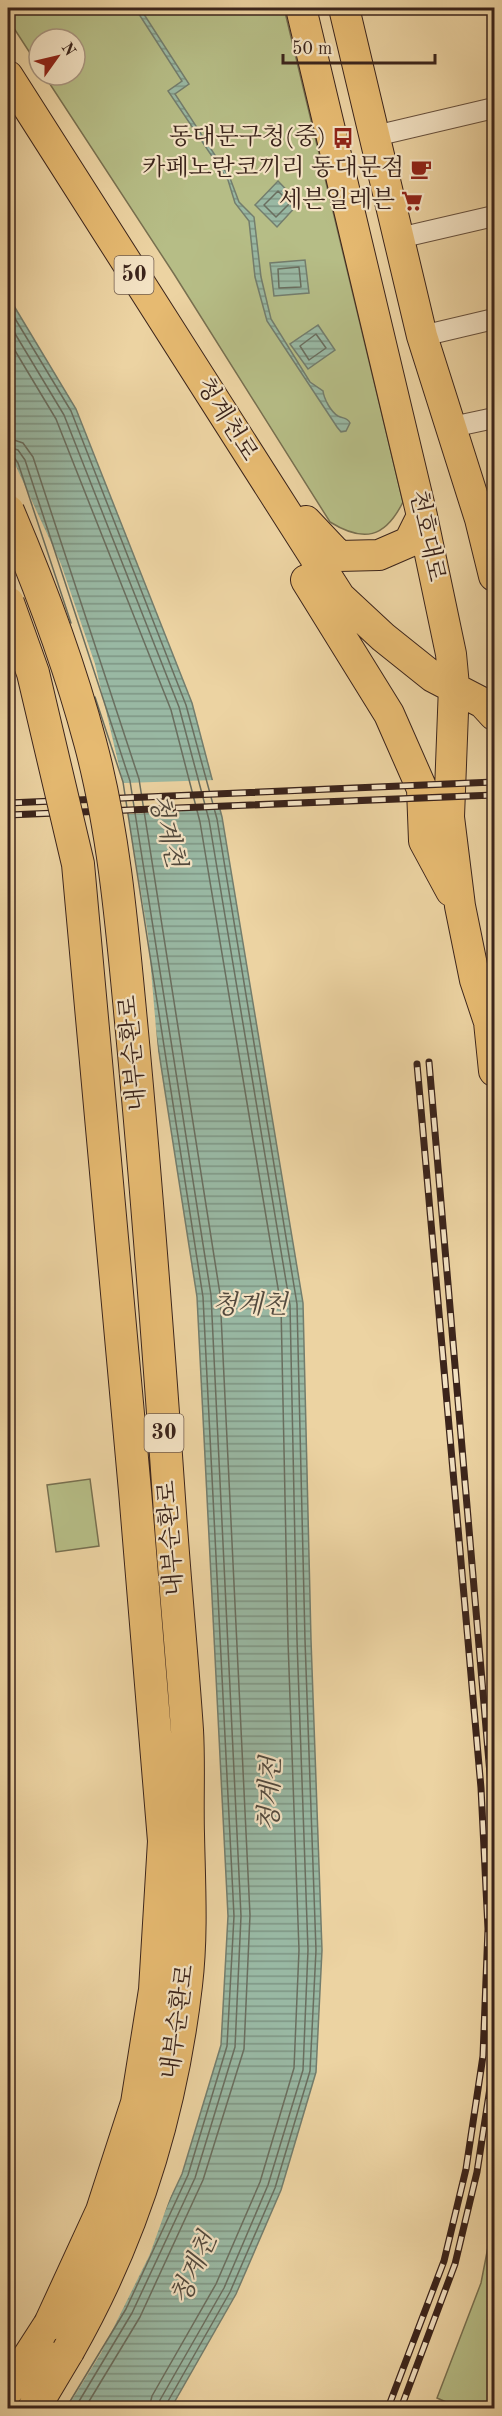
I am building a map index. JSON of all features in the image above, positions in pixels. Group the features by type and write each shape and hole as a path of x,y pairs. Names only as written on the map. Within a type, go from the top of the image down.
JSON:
{"highway":[{"name":"내부순환로","path":"8,511 30,564 75,691 92,747 112,857 123,942 155,1300 187,1734 190,1870 186,1989 175,2064 155,2145 131,2219 106,2277 88,2316 34,2409"},
{"name":"내부순환로","path":"8,603 33,673 78,864 135,1491 164,1841 155,1990 137,2103 102,2211 50,2324 8,2389"}],"main road":[{"name":"천호대로","path":"301,8 422,516 451,654 454,686 449,817 460,906 475,980 489,1022 495,1071"},
{"path":"344,8 422,336 452,427 487,518 495,576"},
{"name":"청계천로","path":"8,76 339,597 383,637 433,677 483,703 495,715"},
{"path":"260,474 339,556 379,555 409,542 422,516"},
{"path":"260,474 279,540 389,714 422,789 424,841 460,906"}],"street":[{"path":"375,136 495,108"},
{"path":"399,238 495,216"},
{"path":"422,336 495,319"},
{"path":"452,427 495,418"}],"green space":[{"path":"8,8 284,8 403,502 389,523 381,530 363,534 353,533 330,522 174,274 52,87 87,87 87,27 27,27 27,48 8,19"},
{"path":"90,1479 99,1546 56,1552 47,1485"},
{"path":"494,2216 494,2408 460,2408 437,2398 481,2283"}],"water":[{"path":"135,8 140,8 189,84 175,94 230,178 239,202 254,217 261,277 271,319 310,382 323,391 328,405 335,414 349,421 346,431 341,432 337,427 267,321 255,277 249,221 235,203 228,180 168,91 182,81"},
{"path":"278,181 299,203 277,227 255,205"},
{"path":"305,260 309,293 274,296 270,263"},
{"name":"청계천","path":"8,296 76,409 192,703 222,817 303,1303 311,1640 322,1950 316,2072 281,2190 236,2294 171,2408 59,2408 120,2306 182,2174 221,2045 228,1916 197,1297 117,783 8,457"},
{"path":"318,325 335,350 308,369 290,344"}],"pier":[{"path":"8,449 61,564 95,664 123,783 216,780 223,809 128,814 148,935 160,1075 114,784 8,463"},
{"path":"177,2178 150,2254 101,2353 67,2408 56,2408 118,2305"}],"railway":[{"path":"8,803 494,782"},
{"path":"8,815 494,795"},
{"path":"429,1062 494,1821"},
{"path":"388,2408 444,2261 466,2169 483,2056 488,1929 481,1788 417,1064"},
{"path":"401,2408 455,2264 477,2172 494,2062"}],"place":[{"name":"동대문구청(중)","path":"343,138"},
{"name":"카페노란코끼리 동대문점","path":"421,169"},
{"name":"세븐일레븐","path":"412,201"}]}
